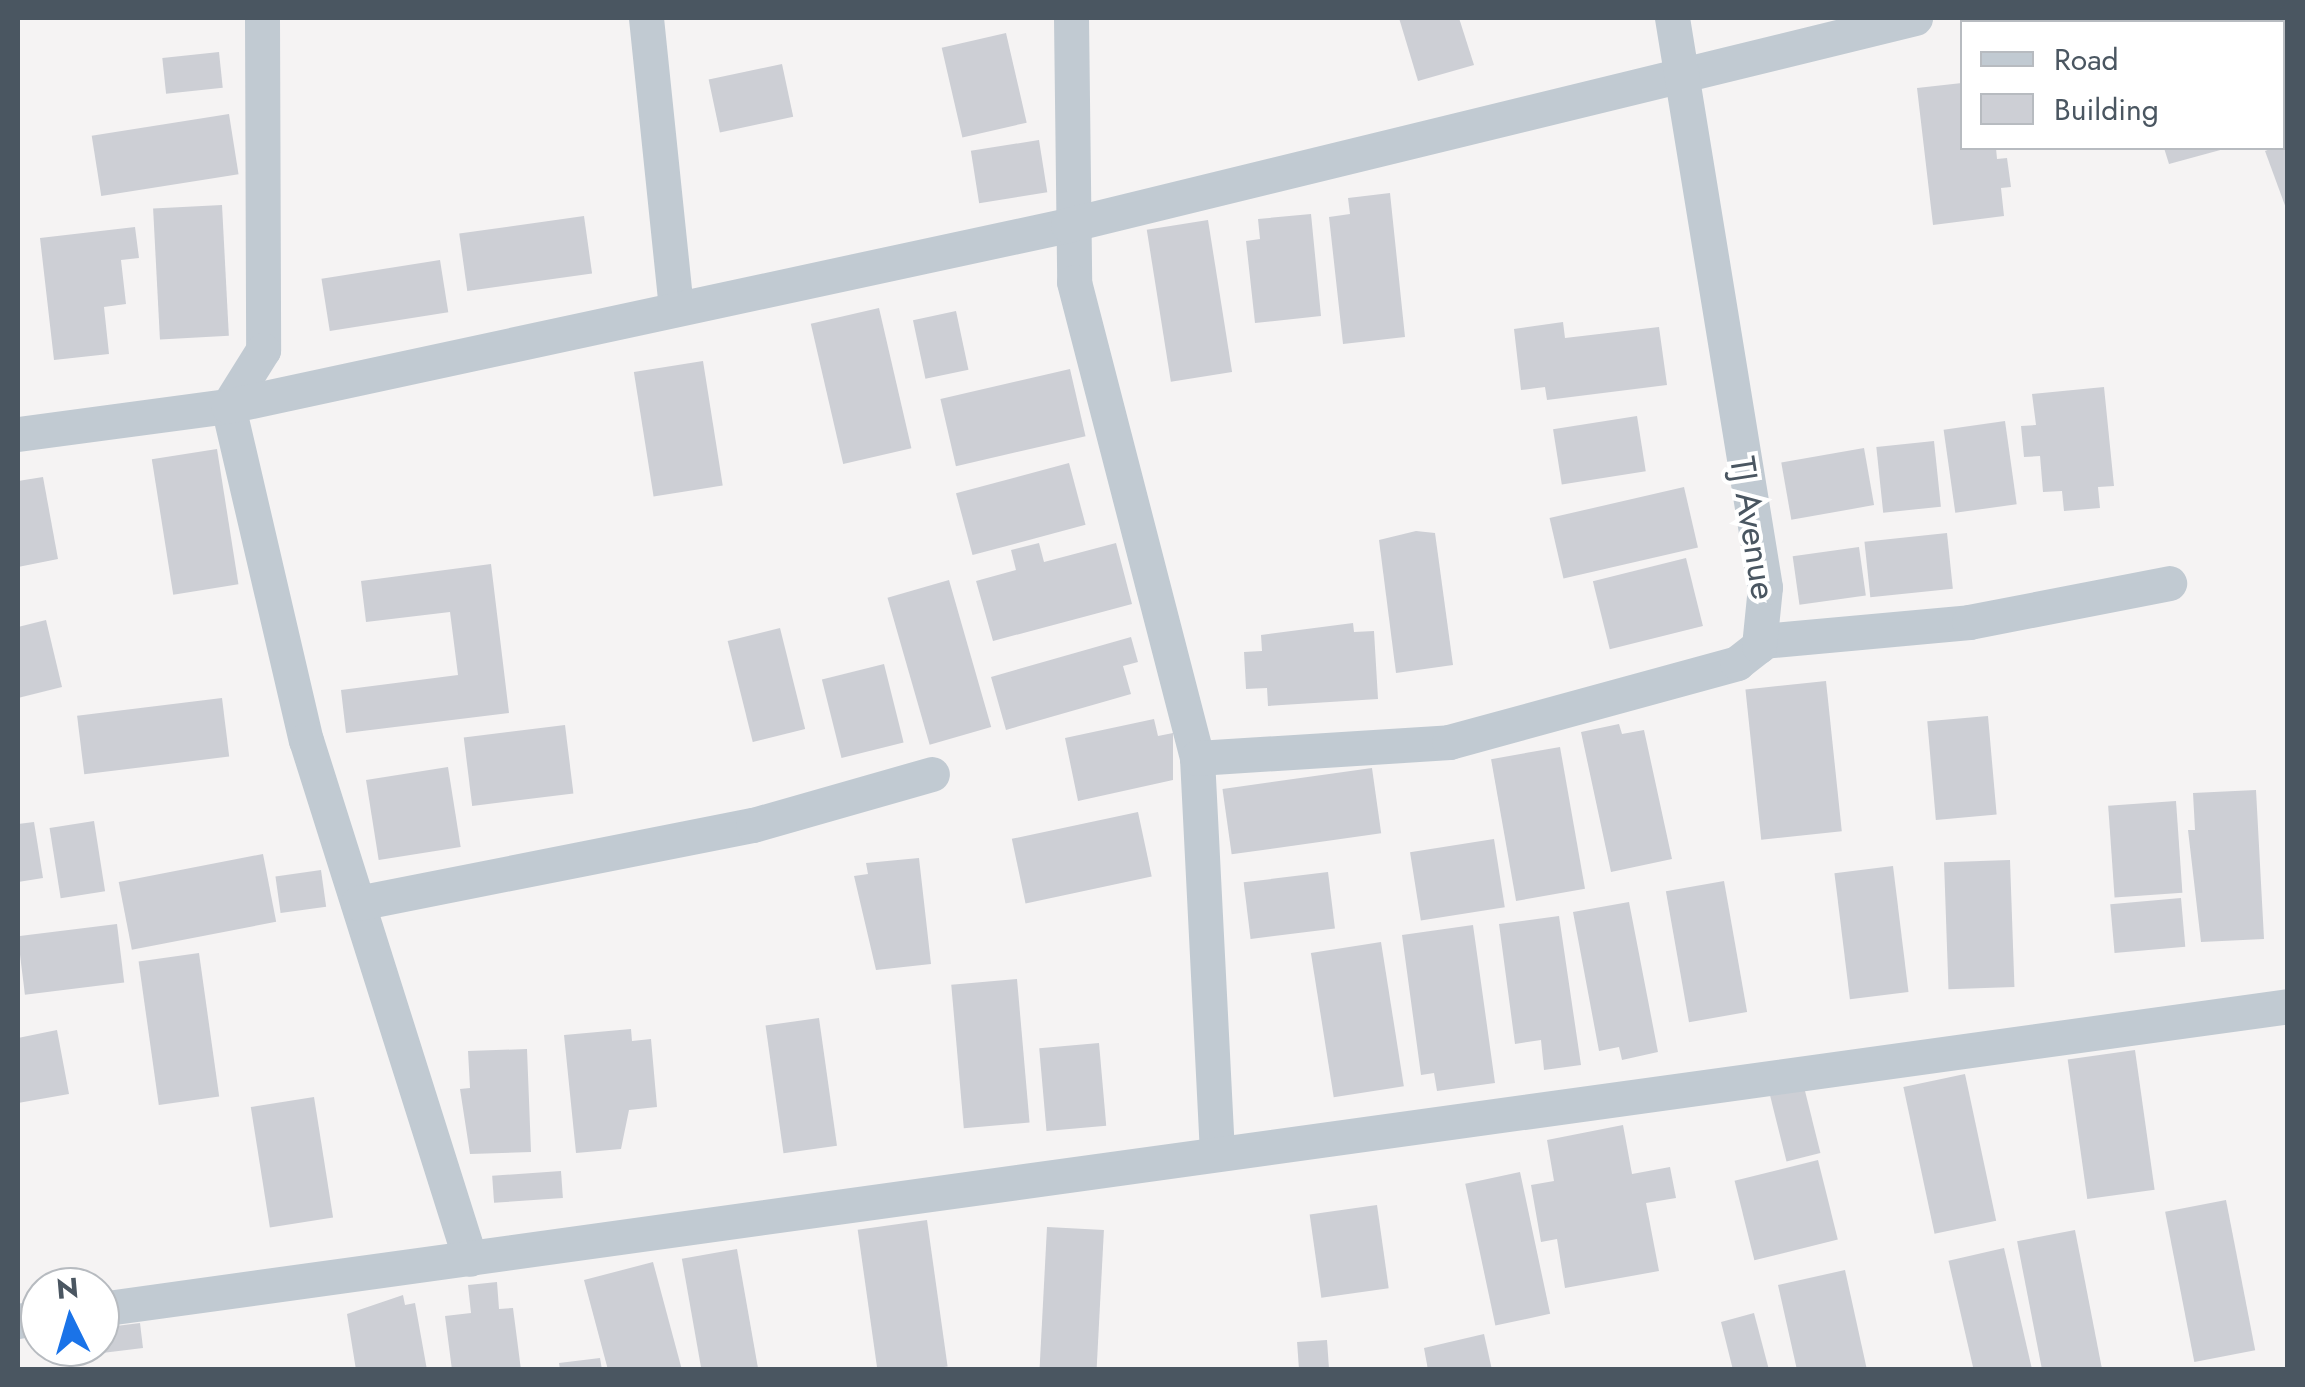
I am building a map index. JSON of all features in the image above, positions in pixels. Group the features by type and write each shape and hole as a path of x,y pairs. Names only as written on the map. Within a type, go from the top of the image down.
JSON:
{"street":[{"path":"262,18 262,350 228,406 306,740 470,1259"},
{"path":"646,18 676,307"},
{"path":"1071,18 1068,225 1074,282 1197,758 1217,1150"},
{"name":"TJ Avenue","path":"1197,758 1450,742 1737,663 1762,641 1765,587 1686,73 1672,18"},
{"path":"18,434 228,406 1068,225 1915,18"},
{"path":"1762,641 1969,622 2168,583"},
{"path":"358,903 753,825 932,774"},
{"path":"120,1306 1217,1150 2288,1006"}],"building":[{"path":"1399,18 1459,18 1474,65 1418,81"},
{"path":"1006,33 1027,123 962,137 942,48"},
{"path":"219,52 223,88 166,94 162,58"},
{"path":"782,64 793,117 720,132 709,80"},
{"path":"1960,83 1960,150 1996,150 1997,159 2007,158 2011,187 2001,188 2004,216 1933,225 1917,88"},
{"path":"2288,94 2288,133 2285,133"},
{"path":"229,114 239,174 101,196 92,136"},
{"path":"1039,140 1047,192 979,203 971,151"},
{"path":"2288,142 2288,211 2265,151 2285,150"},
{"path":"2165,150 2220,150 2169,164"},
{"path":"1390,193 1405,337 1343,344 1329,217 1350,214 1348,198"},
{"path":"222,205 229,336 160,339 153,209"},
{"path":"1311,214 1321,316 1255,323 1246,241 1260,239 1258,219"},
{"path":"584,216 592,273 467,291 459,234"},
{"path":"1208,220 1232,372 1171,382 1147,230"},
{"path":"135,227 139,258 121,260 126,304 104,307 109,354 54,360 40,238"},
{"path":"440,260 448,312 330,331 321,279"},
{"path":"879,308 911,448 843,464 811,324"},
{"path":"956,311 968,370 925,379 913,320"},
{"path":"1563,322 1565,338 1659,327 1667,385 1547,400 1545,387 1521,390 1514,329"},
{"path":"703,361 723,485 654,496 634,372"},
{"path":"1070,369 1086,436 956,466 940,399"},
{"path":"2104,387 2114,486 2098,487 2100,508 2064,511 2062,491 2043,492 2040,456 2024,457 2021,426 2036,425 2032,394"},
{"path":"1637,416 1646,471 1562,485 1553,429"},
{"path":"2005,421 2017,504 1955,513 1944,430"},
{"path":"1934,441 1941,507 1883,513 1876,447"},
{"path":"1864,448 1874,505 1791,520 1781,463"},
{"path":"217,449 238,584 173,595 152,459"},
{"path":"1069,463 1086,525 973,555 956,493"},
{"path":"43,477 58,559 18,567 18,481"},
{"path":"1684,487 1698,547 1563,578 1550,518"},
{"path":"1416,531 1435,533 1453,665 1396,673 1379,540"},
{"path":"1947,533 1953,589 1870,597 1864,542"},
{"path":"1039,543 1044,562 1116,543 1132,604 993,641 976,581 1016,570 1011,550"},
{"path":"1859,547 1866,596 1799,605 1793,556"},
{"path":"1686,558 1703,626 1610,649 1593,581"},
{"path":"491,564 509,713 346,733 341,690 458,675 450,612 366,622 361,581"},
{"path":"949,580 991,727 930,745 887,598"},
{"path":"46,620 62,687 18,698 18,627"},
{"path":"1353,623 1354,632 1374,631 1378,699 1268,706 1267,688 1246,689 1244,652 1262,651 1261,635"},
{"path":"780,628 805,729 753,742 728,641"},
{"path":"1131,637 1138,662 1123,666 1131,694 1006,730 991,677"},
{"path":"884,664 904,743 841,758 822,679"},
{"path":"1826,681 1842,831 1761,840 1745,689"},
{"path":"222,698 229,757 84,774 77,716"},
{"path":"1988,716 1997,815 1936,820 1927,721"},
{"path":"1154,719 1158,736 1173,733 1173,780 1078,801 1065,738"},
{"path":"1619,724 1622,734 1644,730 1672,859 1611,872 1581,732"},
{"path":"565,725 573,793 472,806 464,737"},
{"path":"1560,747 1585,889 1516,901 1491,759"},
{"path":"448,767 461,847 379,860 366,780"},
{"path":"1372,768 1381,833 1232,854 1222,789"},
{"path":"2256,790 2264,939 2201,942 2188,830 2195,830 2193,793"},
{"path":"2176,801 2182,893 2115,898 2108,806"},
{"path":"1138,812 1152,877 1026,903 1012,839"},
{"path":"94,821 105,891 61,898 50,828"},
{"path":"34,822 43,878 18,882 18,824"},
{"path":"1494,839 1505,907 1421,920 1410,852"},
{"path":"263,854 276,922 132,950 119,882"},
{"path":"919,858 931,964 876,970 854,876 868,874 866,863"},
{"path":"2010,860 2014,987 1948,989 1944,862"},
{"path":"1893,866 1908,992 1850,999 1834,873"},
{"path":"321,870 326,907 281,913 275,876"},
{"path":"1328,872 1335,929 1251,939 1244,882"},
{"path":"1724,881 1747,1012 1689,1022 1666,891"},
{"path":"2181,898 2185,947 2115,953 2110,904"},
{"path":"1629,902 1658,1052 1622,1060 1619,1047 1599,1051 1573,912"},
{"path":"1559,916 1581,1065 1544,1070 1541,1040 1515,1044 1499,924"},
{"path":"117,924 124,983 25,995 18,936"},
{"path":"1473,925 1495,1083 1437,1091 1434,1073 1421,1075 1402,935"},
{"path":"1381,942 1404,1086 1334,1097 1311,953"},
{"path":"199,953 219,1097 159,1105 139,961"},
{"path":"1017,979 1030,1122 964,1128 951,985"},
{"path":"819,1018 837,1146 783,1153 766,1026"},
{"path":"631,1029 632,1041 651,1039 657,1107 629,1110 621,1149 576,1153 564,1035"},
{"path":"57,1030 69,1094 18,1103 18,1038"},
{"path":"1099,1043 1106,1126 1046,1131 1039,1048"},
{"path":"527,1049 531,1152 470,1154 460,1089 470,1088 468,1051"},
{"path":"2135,1050 2155,1190 2087,1199 2068,1059"},
{"path":"1965,1074 1996,1221 1935,1234 1903,1087"},
{"path":"1804,1087 1820,1153 1786,1161 1770,1095"},
{"path":"314,1097 333,1217 270,1228 251,1107"},
{"path":"1623,1125 1632,1174 1670,1167 1676,1198 1646,1203 1659,1271 1565,1288 1557,1239 1541,1242 1531,1185 1554,1181 1547,1140"},
{"path":"1818,1160 1838,1240 1754,1260 1735,1181"},
{"path":"561,1171 563,1198 494,1203 492,1176"},
{"path":"1520,1172 1550,1314 1495,1325 1465,1184"},
{"path":"2226,1200 2255,1350 2194,1362 2165,1212"},
{"path":"1377,1205 1389,1288 1321,1298 1310,1214"},
{"path":"927,1220 948,1367 877,1370 858,1230"},
{"path":"1047,1227 1104,1230 1097,1370 1040,1368"},
{"path":"2075,1230 2102,1369 2042,1370 2017,1241"},
{"path":"2004,1248 2032,1370 1974,1370 1948,1261"},
{"path":"737,1249 758,1370 701,1370 682,1259"},
{"path":"653,1262 682,1370 608,1370 584,1280"},
{"path":"1845,1270 1867,1370 1797,1370 1778,1285"},
{"path":"497,1282 499,1309 513,1308 521,1370 452,1370 445,1316 471,1313 468,1285"},
{"path":"403,1295 405,1305 415,1303 427,1370 356,1370 347,1314"},
{"path":"1754,1313 1769,1370 1733,1370 1721,1322"},
{"path":"140,1323 143,1348 120,1351 120,1326"},
{"path":"1484,1334 1492,1370 1428,1370 1424,1348"},
{"path":"1327,1340 1329,1370 1299,1370 1297,1342"},
{"path":"600,1358 602,1370 560,1370 559,1363"}]}
